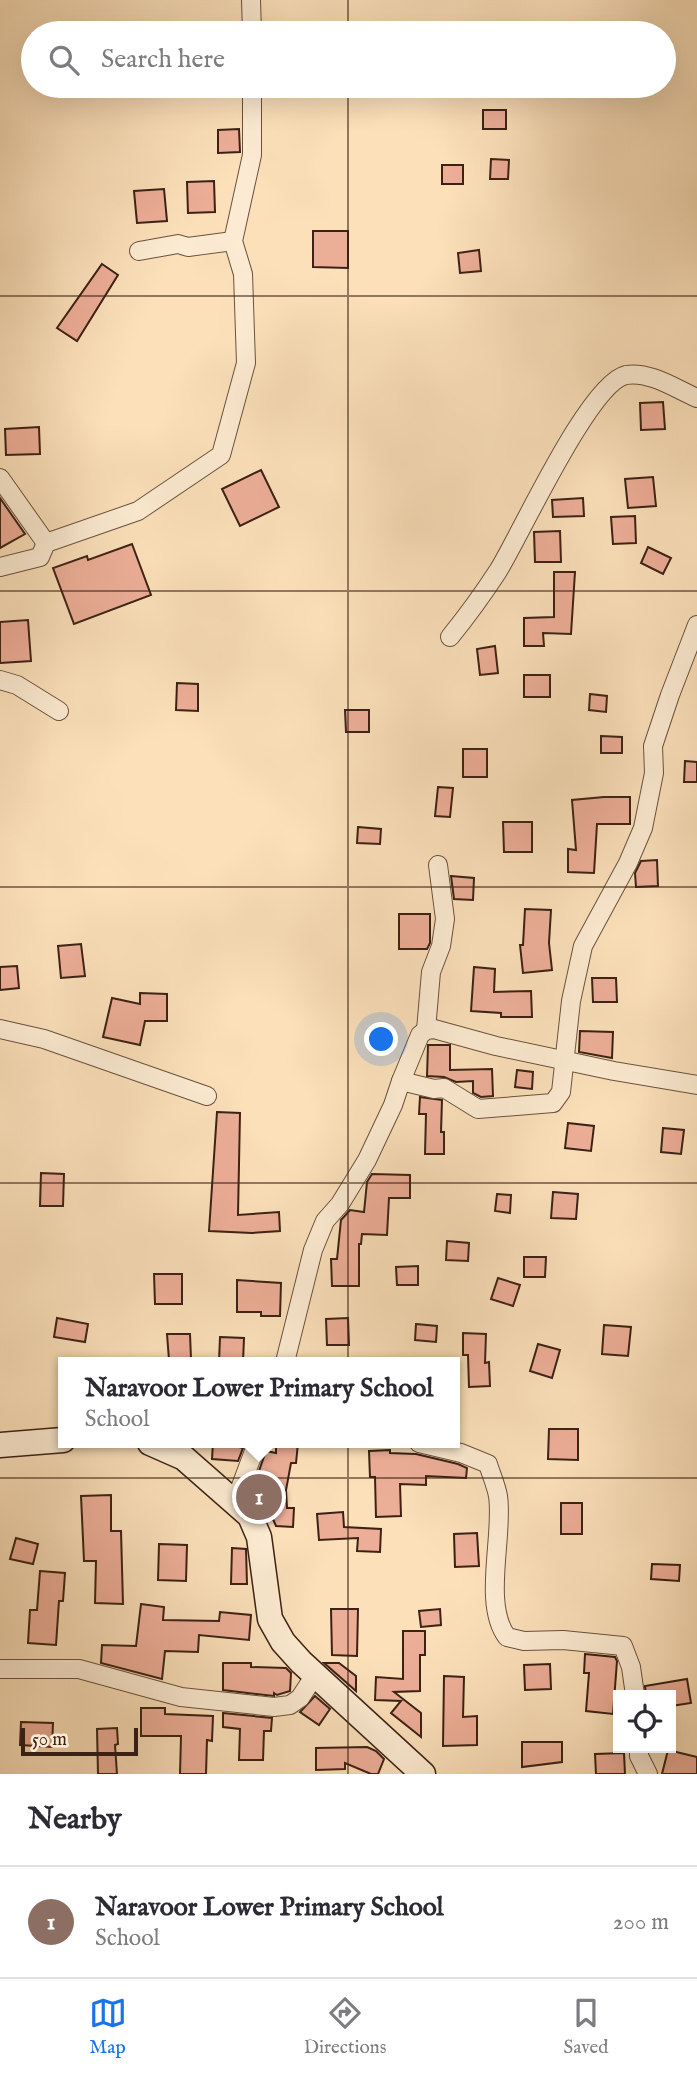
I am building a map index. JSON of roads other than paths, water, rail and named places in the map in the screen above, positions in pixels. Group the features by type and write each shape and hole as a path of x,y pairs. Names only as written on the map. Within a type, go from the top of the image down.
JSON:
{"main road":[{"path":"0,1445 58,1440"},
{"path":"161,1448 184,1458 250,1516 259,1536 270,1619 283,1642 423,1774"}],"street":[{"path":"251,0 252,21"},
{"path":"0,567 40,556 46,543 138,511 221,455 246,363 243,274 233,241 252,155 252,98"},
{"path":"139,251 178,244 188,247 233,241"},
{"path":"450,637 499,570 560,456 603,392 624,376 636,375 654,378 697,398"},
{"path":"0,478 46,543"},
{"path":"401,1081 434,1089 444,1088 478,1109 554,1103 562,1086 571,1001 583,946 628,863 643,828 654,773 653,746 697,625"},
{"path":"0,680 17,685 59,711"},
{"path":"286,1357 313,1250 325,1222 340,1204 367,1160 393,1105 413,1050 426,1030 431,972 441,946 444,919 438,865"},
{"path":"0,1029 44,1039 207,1096"},
{"path":"426,1030 434,1029 483,1043 614,1071 697,1085"},
{"path":"235,1502 255,1448"},
{"path":"440,1448 488,1464 498,1496 496,1596 500,1628 507,1637 524,1641 563,1640 623,1646 631,1667 634,1690"},
{"path":"0,1669 79,1669 181,1697 274,1707 290,1705 300,1698 315,1675"},
{"path":"639,1753 648,1774"}],"place":[{"name":"Naravoor Lower Primary School","path":"259,1497"}]}
